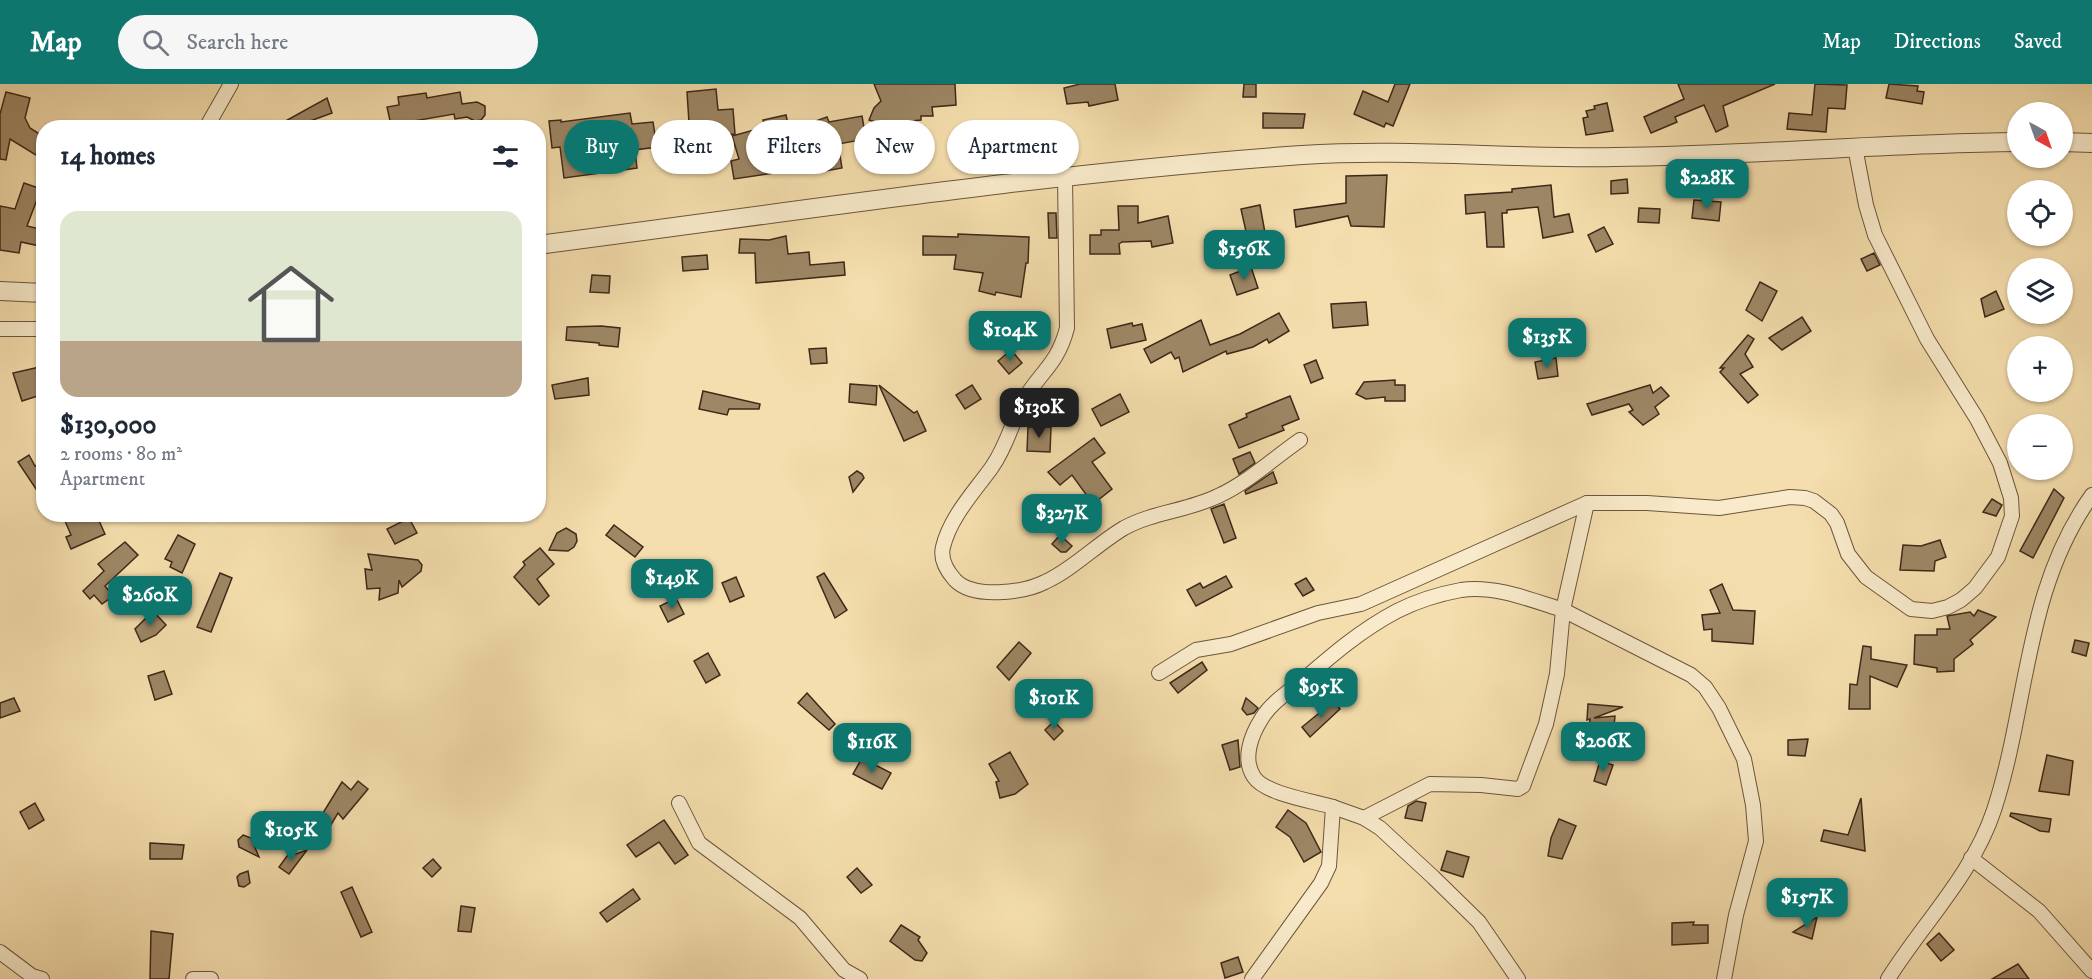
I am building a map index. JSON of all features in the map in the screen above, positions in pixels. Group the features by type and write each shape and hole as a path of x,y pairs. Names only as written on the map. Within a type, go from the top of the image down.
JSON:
{"street":[{"path":"211,120 231,84"},
{"path":"546,245 1065,177 1335,154 1421,153 1595,158 2007,142"},
{"path":"2073,142 2092,143"},
{"path":"1159,673 1196,650 1231,644 1318,613 1361,604 1587,503 1688,505 1719,508 1790,497 1814,501 1831,514 1837,523 1848,554 1857,567 1866,577 1911,609 1932,611 1948,607 1961,600 1975,588 1998,557 2012,516 2011,498 2000,463 1977,419 1928,339 1875,236 1866,205 1855,147"},
{"path":"1065,177 1067,328 1063,345 1059,355 1021,405 1005,445 994,464 951,525 942,549 943,560 955,580 965,588 985,593 1045,583 1124,528 1149,516 1219,496 1300,440"},
{"path":"0,291 36,293"},
{"path":"0,329 36,329"},
{"path":"1888,979 1912,941 1943,903 1971,858 1993,812 2022,699 2032,633 2048,580 2073,521 2092,495"},
{"path":"1364,818 1430,784 1481,784 1518,789 1523,786 1546,724 1557,674 1563,610 1587,503"},
{"path":"1518,979 1479,922 1380,828 1364,818 1334,807 1265,788 1255,779 1249,766 1248,754 1262,717 1336,650 1397,611 1431,597 1463,590 1502,592 1563,610 1691,675 1705,687 1719,708 1744,759 1756,841 1736,915 1724,979"},
{"path":"679,803 699,843 800,918 844,970 860,979"},
{"path":"1252,979 1321,883 1329,866 1334,807"},
{"path":"1971,858 2039,911 2092,971"},
{"path":"0,952 32,976 42,979"},
{"path":"193,979 211,979"}],"building":[{"path":"874,84 955,84 956,105 932,107 933,116 921,116 921,120 869,120 874,108 881,101"},
{"path":"1080,84 1115,84 1118,100 1089,106 1088,102 1067,104 1064,88"},
{"path":"1244,84 1256,84 1256,97 1243,97"},
{"path":"1395,84 1410,84 1393,126 1386,123 1384,127 1354,114 1363,91 1388,102"},
{"path":"1678,84 1775,84 1723,106 1728,126 1716,132 1704,105 1675,117 1677,122 1651,133 1644,117 1684,99"},
{"path":"1815,84 1847,85 1845,109 1828,108 1826,132 1787,129 1789,113 1812,115"},
{"path":"1889,84 1918,86 1917,91 1924,92 1922,104 1886,98"},
{"path":"716,89 718,110 733,109 734,120 689,120 687,92"},
{"path":"6,92 30,98 25,118 30,128 36,132 36,155 10,139 6,160 0,159 0,114"},
{"path":"460,92 462,104 477,102 485,106 485,115 481,120 467,117 455,119 454,114 420,120 390,120 387,107 399,105 398,97 426,93 427,98"},
{"path":"327,98 332,113 313,120 287,120"},
{"path":"1607,103 1613,131 1586,135 1583,118 1588,117 1586,111 1595,109 1594,106"},
{"path":"630,113 631,120 576,120"},
{"path":"1263,113 1305,114 1303,128 1263,128"},
{"path":"786,115 787,120 763,120"},
{"path":"862,116 863,120 854,120 854,141 842,143 842,120 840,120"},
{"path":"561,120 564,122 564,174 593,174 564,178 560,147 552,148 549,121"},
{"path":"651,122 651,148 639,149 639,123"},
{"path":"746,132 746,174 766,174 734,179 734,160 739,159 734,135"},
{"path":"1387,175 1384,227 1351,226 1348,216 1296,227 1294,210 1346,203 1346,176"},
{"path":"1627,179 1628,193 1611,194 1611,181"},
{"path":"24,183 36,187 36,202 27,226 36,228 36,245 21,242 19,253 0,250 0,206 15,209"},
{"path":"1551,185 1554,217 1569,214 1573,232 1543,238 1538,207 1507,210 1507,213 1502,213 1504,247 1487,247 1485,212 1466,214 1465,195 1512,192 1512,189"},
{"path":"1694,200 1721,202 1719,221 1692,218"},
{"path":"1260,205 1265,233 1247,236 1241,209"},
{"path":"1118,206 1138,206 1138,223 1168,216 1173,243 1152,247 1151,241 1122,242 1119,244 1120,254 1090,254 1090,235 1101,235 1101,230 1119,230"},
{"path":"1639,208 1660,209 1659,223 1638,222"},
{"path":"1048,213 1056,213 1057,238 1049,238"},
{"path":"1604,227 1613,244 1596,252 1588,235"},
{"path":"958,234 1029,237 1028,263 1026,263 1021,297 979,291 983,273 954,269 956,255 923,255 923,236 958,237"},
{"path":"786,236 788,254 809,252 810,265 844,262 845,275 756,283 755,253 739,253 740,239 769,240"},
{"path":"1874,253 1880,265 1867,271 1861,259"},
{"path":"707,255 708,269 683,271 682,257"},
{"path":"1251,267 1258,288 1237,295 1230,275"},
{"path":"592,275 610,276 609,293 590,292"},
{"path":"1760,282 1777,291 1762,321 1746,310"},
{"path":"1996,291 2004,309 1985,317 1981,299"},
{"path":"1366,302 1368,325 1333,328 1331,304"},
{"path":"1279,313 1289,331 1269,343 1267,339 1253,347 1227,354 1226,351 1183,372 1179,357 1175,359 1171,352 1151,363 1144,349 1201,320 1210,345 1240,334"},
{"path":"1802,317 1811,331 1782,350 1769,338"},
{"path":"1132,323 1133,326 1142,324 1146,340 1111,348 1107,329"},
{"path":"567,327 620,328 618,347 566,340"},
{"path":"1748,335 1754,339 1745,354 1753,367 1740,374 1758,395 1748,403 1720,372 1724,368 1720,368"},
{"path":"826,348 827,363 811,364 809,349"},
{"path":"1011,350 1022,363 1009,374 998,361"},
{"path":"1556,358 1558,376 1538,379 1535,362"},
{"path":"1316,360 1323,378 1311,383 1304,365"},
{"path":"36,368 36,397 22,401 13,373"},
{"path":"588,378 589,395 555,399 552,385"},
{"path":"1395,380 1395,385 1405,385 1405,401 1385,401 1385,397 1366,399 1356,394 1364,382"},
{"path":"850,384 877,386 876,405 849,402"},
{"path":"879,385 914,413 917,411 926,431 904,441"},
{"path":"972,385 981,399 965,409 956,395"},
{"path":"1650,385 1653,393 1661,387 1669,396 1655,407 1659,414 1643,425 1629,412 1633,410 1629,404 1592,415 1587,404"},
{"path":"703,391 760,404 759,409 729,409 727,415 699,409"},
{"path":"1120,394 1129,412 1101,426 1092,409"},
{"path":"1290,396 1299,419 1282,426 1284,430 1239,448 1229,425 1247,417 1246,414"},
{"path":"1028,427 1051,427 1050,452 1027,451"},
{"path":"1094,438 1105,453 1092,462 1112,489 1093,504 1072,475 1060,485 1048,472"},
{"path":"1250,452 1255,463 1239,474 1233,459"},
{"path":"29,455 36,466 36,489 18,462"},
{"path":"857,471 864,478 853,492 849,477"},
{"path":"1273,472 1277,483 1246,494 1245,491"},
{"path":"2054,489 2064,498 2033,558 2020,551"},
{"path":"1992,499 2002,505 1996,516 1983,512"},
{"path":"1224,504 1236,538 1224,543 1211,509"},
{"path":"65,522 100,522 105,534 71,549 66,537 71,535"},
{"path":"401,522 411,522 417,533 395,544 387,529"},
{"path":"614,525 643,547 635,557 606,535"},
{"path":"566,528 576,534 577,541 574,547 568,551 549,550 557,533"},
{"path":"178,535 195,544 182,573 170,567 172,562 165,559"},
{"path":"1060,535 1072,546 1066,552 1061,552 1052,544"},
{"path":"1940,540 1946,557 1935,561 1934,571 1900,570 1903,545 1921,546"},
{"path":"125,542 138,555 105,586 113,596 102,604 94,595 90,599 83,591 104,571 98,564"},
{"path":"540,548 554,564 537,579 549,596 539,605 514,577 525,565 523,562"},
{"path":"368,554 418,560 422,565 421,571 402,587 399,580 398,593 379,600 380,588 367,589 365,569 372,570"},
{"path":"220,573 232,578 211,632 197,627"},
{"path":"824,573 847,610 835,618 817,577"},
{"path":"1226,576 1232,587 1196,606 1187,590 1200,583 1203,588"},
{"path":"736,577 744,596 730,602 722,583"},
{"path":"1306,578 1314,590 1303,596 1295,584"},
{"path":"1722,584 1733,610 1755,611 1753,644 1712,641 1712,629 1704,630 1702,615 1720,613 1710,590"},
{"path":"676,598 684,614 668,622 660,606"},
{"path":"1978,610 1996,617 1970,640 1973,644 1954,659 1954,671 1937,672 1937,668 1914,664 1915,635 1937,635 1937,629 1950,629 1947,616 1970,612 1974,616"},
{"path":"153,611 166,625 156,635 141,642 135,629"},
{"path":"2075,640 2089,643 2086,656 2072,652"},
{"path":"1019,642 1031,653 1009,680 997,667"},
{"path":"1863,646 1871,647 1871,659 1907,665 1897,687 1870,676 1870,709 1849,709 1850,684 1857,685"},
{"path":"708,653 720,675 706,683 694,661"},
{"path":"1202,662 1207,670 1178,693 1170,683"},
{"path":"164,671 172,694 155,700 148,676"},
{"path":"807,693 835,724 829,730 798,703"},
{"path":"14,698 20,711 0,718 0,703"},
{"path":"1246,698 1258,708 1254,713 1247,715 1242,709"},
{"path":"1334,701 1340,709 1310,737 1302,727"},
{"path":"1588,704 1623,707 1594,718 1615,716 1613,735 1589,733"},
{"path":"1054,721 1063,731 1054,740 1045,730"},
{"path":"1808,739 1805,756 1788,755 1788,740"},
{"path":"1238,740 1240,767 1230,770 1222,745"},
{"path":"1010,752 1028,784 1015,794 1000,798 996,782 999,781 989,764"},
{"path":"2047,755 2073,761 2069,795 2039,791"},
{"path":"862,758 891,773 882,789 853,774"},
{"path":"1600,761 1613,765 1606,785 1594,781"},
{"path":"358,781 368,789 343,819 338,813 326,833 315,826 342,782 351,790"},
{"path":"1861,798 1865,851 1821,841 1824,830 1848,835"},
{"path":"1416,801 1426,803 1422,821 1405,818 1408,806"},
{"path":"35,803 44,820 29,829 20,812"},
{"path":"1288,810 1306,823 1321,852 1304,862 1290,837 1276,827"},
{"path":"2011,813 2051,819 2049,832 2040,831 2010,816"},
{"path":"1559,819 1576,826 1562,859 1548,856 1551,838"},
{"path":"664,820 688,855 675,864 659,842 636,857 627,845"},
{"path":"243,835 251,838 259,857 239,847 238,840"},
{"path":"150,843 184,845 182,859 150,859"},
{"path":"307,850 289,874 279,867 290,852 293,855"},
{"path":"1447,851 1469,857 1463,877 1441,870"},
{"path":"433,859 441,868 432,877 423,868"},
{"path":"857,868 872,885 861,893 847,877"},
{"path":"248,871 250,883 244,887 239,886 237,877"},
{"path":"352,887 372,932 361,937 341,892"},
{"path":"633,889 640,899 607,922 600,913"},
{"path":"461,906 475,908 471,932 458,931"},
{"path":"1817,917 1812,939 1793,932"},
{"path":"1694,922 1693,925 1708,925 1708,943 1672,945 1672,923"},
{"path":"901,925 920,937 918,940 927,953 922,961 915,960 890,941"},
{"path":"151,931 173,934 169,979 150,979"},
{"path":"1939,933 1954,950 1941,961 1927,944"},
{"path":"1238,957 1243,972 1225,978 1221,963"},
{"path":"2018,964 2029,979 1992,979"}]}
